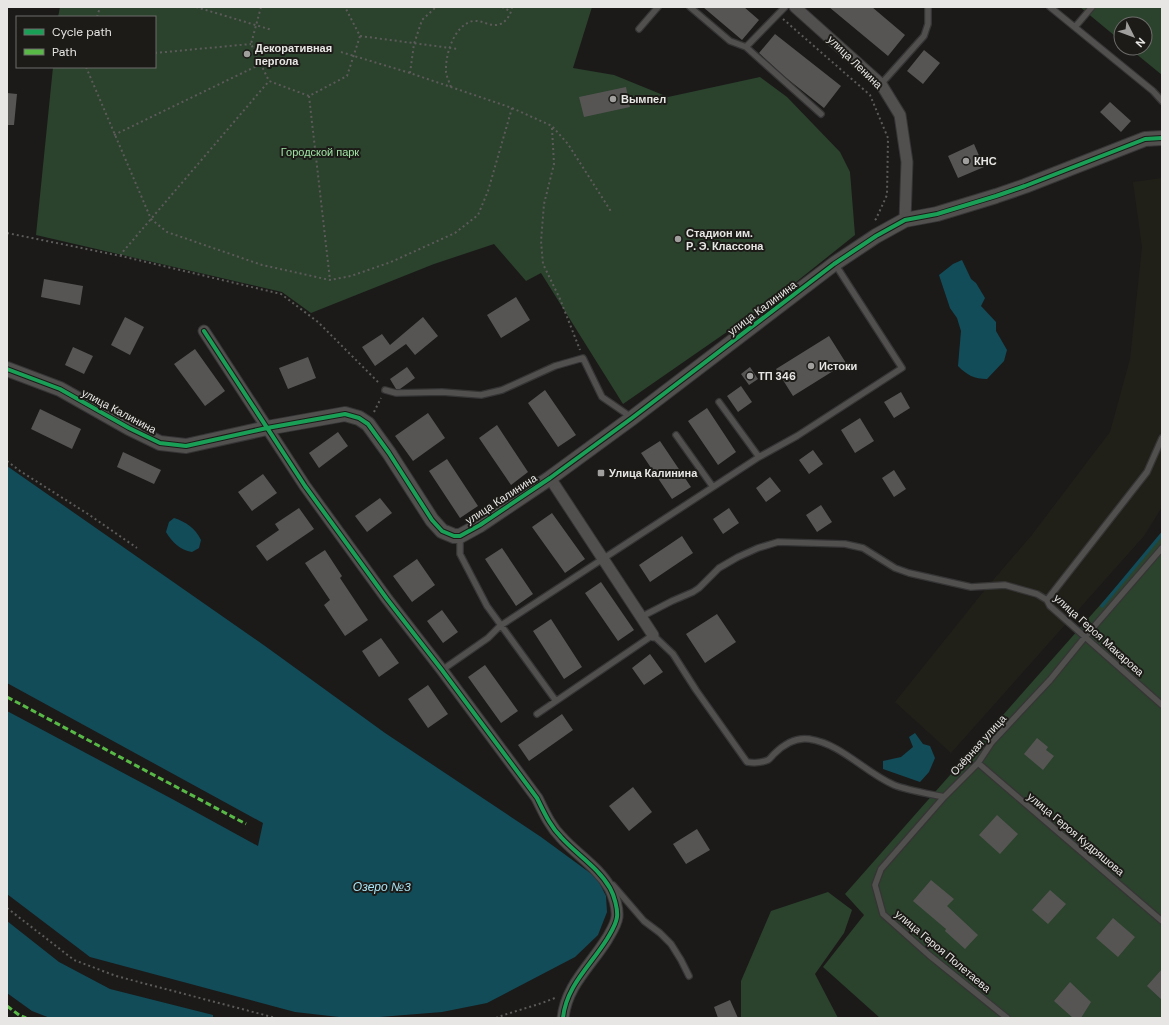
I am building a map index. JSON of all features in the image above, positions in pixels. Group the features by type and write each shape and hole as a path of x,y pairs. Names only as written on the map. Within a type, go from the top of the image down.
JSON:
{"street":[{"name":"улица Ленина","path":"796,7 881,84 900,115 907,162 905,220"},
{"name":"улица Калинина","path":"7,369 60,389 129,428 160,443 186,446 267,428 345,414 359,418 368,424 389,453 432,520 442,531 454,536 460,536 480,525 550,478 632,418 834,264 876,236 905,220 937,214 996,196 1145,139 1162,138"},
{"path":"204,331 305,486 387,599 537,798 548,820 560,836 594,868 610,888 618,915 615,925 598,954 584,970 570,990 564,1009 563,1018"},
{"path":"550,478 653,635"}],"lane":[{"path":"639,29 658,7"},
{"path":"690,7 730,41 746,47 821,114"},
{"path":"746,47 785,7"},
{"path":"881,84 924,36 928,24 928,7"},
{"path":"1050,7 1153,91 1162,101"},
{"path":"1075,27 1092,7"},
{"path":"442,670 488,638 500,626 603,558 759,457 797,436 902,368 834,264"},
{"path":"385,390 396,393 442,392 482,395 502,390 555,366 583,358 602,397 632,418"},
{"path":"719,402 759,457"},
{"path":"676,436 713,487"},
{"path":"1047,600 1147,472 1162,438"},
{"path":"460,536 460,554 487,606 500,626 556,701"},
{"name":"улица Героя Макарова","path":"641,617 693,592 719,568 758,548 778,542 845,544 863,548 895,568 909,574 971,586 1005,585 1037,594 1047,600 1050,606 1162,705"},
{"name":"Озёрная улица","path":"944,797 978,763 992,742 1050,680 1084,637 1162,548"},
{"path":"537,714 653,635 673,654 696,690 747,762 756,763 768,760 775,753 795,739 808,739 837,749 878,777 895,786 944,797"},
{"name":"улица Героя Кудряшова","path":"978,763 1162,921"},
{"name":"улица Героя Полетаева","path":"944,797 881,869 875,885 883,914 929,955 1007,1018"},
{"path":"601,876 609,880 644,921 660,933 671,944 689,976"}],"path":[{"path":"196,7 272,30"},
{"path":"261,7 251,44 269,81 309,96 347,76 360,36 345,7"},
{"path":"410,73 414,44 422,20 436,7"},
{"path":"502,7 510,11"},
{"path":"451,87 446,73 450,48 454,35 460,28 471,22 480,20 497,25 504,22 510,15 512,7"},
{"path":"778,15 870,95 888,138 887,195 876,219 870,224"},
{"path":"360,36 458,50"},
{"path":"156,53 251,44"},
{"path":"341,52 410,73 512,108 552,126 568,144 612,213"},
{"path":"114,135 261,64"},
{"path":"86,68 151,219 167,232 262,265 330,280 351,276 391,262 456,233 478,215 488,191 512,108"},
{"path":"121,256 121,254 269,81"},
{"path":"309,96 330,280"},
{"path":"552,126 554,164 544,204 540,241 543,264 560,298 583,358"},
{"path":"7,233 121,256 281,294 318,322 385,390 368,424"},
{"path":"7,461 137,548"},
{"path":"7,908 74,960 116,976 276,1018"},
{"path":"496,1018 540,1004 570,990"}],"shaded area":[{"path":"1162,178 1162,507 1144,536 951,753 895,702 988,586 1031,536 1110,432 1130,359 1142,247 1133,182"}],"green space":[{"name":"Городской парк","path":"60,7 592,7 573,68 614,75 668,97 760,77 787,97 840,152 850,172 855,235 776,298 623,404 541,273 526,281 494,244 434,264 311,313 282,292 36,235 53,68 156,68 156,16 58,16"},
{"path":"1080,7 1162,7 1162,75 1139,56 1153,56 1153,16 1113,16 1113,34"},
{"path":"1162,535 1162,1018 880,1018 823,967 864,915 845,894"},
{"path":"828,892 852,910 844,933 815,974 838,1018 741,1018 741,981 771,911"}],"water":[{"path":"962,260 971,279 976,283 985,298 981,306 996,322 996,331 1007,350 1004,361 987,379 971,376 958,366 961,331 957,318 950,308 939,275 953,264"},
{"name":"Озеро №3","path":"7,466 265,646 385,733 541,837 597,878 606,896 607,912 598,935 575,957 487,1003 442,1012 367,1018 348,1018 295,1012 90,957 7,894 7,711 258,846 263,823 7,683"},
{"path":"174,518 182,521 196,532 201,540 199,548 192,552 188,551 177,545 171,539 166,532 169,522"},
{"path":"915,733 923,744 930,746 935,758 929,772 920,782 883,769 883,761 901,757 913,747 909,737"},
{"path":"7,921 59,962 110,989 213,1015 213,1018 50,1018 32,1011 7,993"}],"building":[{"path":"703,7 744,7 759,20 742,40"},
{"path":"829,7 872,7 905,35 888,56"},
{"path":"775,34 841,86 824,108 785,77 759,53"},
{"path":"924,50 940,63 923,84 907,71"},
{"path":"626,87 630,107 584,117 579,97"},
{"path":"7,93 17,94 14,125 7,125"},
{"path":"1110,102 1131,121 1121,132 1100,112"},
{"name":"КНС","path":"974,144 984,167 958,178 948,156"},
{"path":"44,279 83,286 80,305 41,297"},
{"path":"516,297 530,320 501,338 487,315"},
{"path":"125,317 144,327 130,355 111,345"},
{"path":"423,317 438,336 415,355 406,344 375,366 362,347 382,334 390,345"},
{"name":"Истоки","path":"829,336 846,363 793,396 776,369"},
{"path":"73,347 93,356 84,374 65,365"},
{"path":"195,349 225,391 205,406 174,364"},
{"path":"308,357 316,378 288,389 279,368"},
{"path":"407,367 415,378 400,389 396,389 390,379"},
{"name":"ТП 346","path":"750,367 758,379 749,385 741,374"},
{"path":"741,386 752,402 738,412 727,396"},
{"path":"545,390 576,435 558,447 528,403"},
{"path":"901,392 910,408 894,418 884,402"},
{"path":"707,408 736,452 718,465 688,421"},
{"path":"40,409 81,429 72,449 31,429"},
{"path":"428,413 445,438 413,461 395,436"},
{"path":"860,418 874,441 855,453 841,430"},
{"path":"497,425 528,472 511,485 479,438"},
{"path":"338,432 348,446 319,468 309,453"},
{"path":"660,441 691,487 672,499 641,453"},
{"path":"813,450 823,464 809,474 799,460"},
{"path":"123,452 161,470 154,484 117,467"},
{"path":"447,459 478,506 460,518 429,471"},
{"path":"894,470 906,489 894,497 882,478"},
{"path":"263,474 277,493 252,511 238,492"},
{"path":"770,477 781,491 766,502 756,488"},
{"path":"380,498 392,513 367,532 355,516"},
{"path":"821,505 832,522 817,532 806,515"},
{"path":"299,508 314,529 267,561 256,546 279,530 275,524"},
{"path":"729,508 739,523 723,534 713,519"},
{"path":"552,513 585,559 565,573 532,527"},
{"path":"682,536 693,553 650,582 639,565"},
{"path":"502,548 533,594 516,606 485,559"},
{"path":"325,550 342,576 340,578 368,620 345,636 324,605 330,600 305,563"},
{"path":"417,559 435,585 412,602 393,576"},
{"path":"601,582 634,630 618,641 585,593"},
{"path":"442,610 458,632 443,643 427,621"},
{"path":"717,614 736,642 705,663 686,634"},
{"path":"551,619 582,667 564,679 533,631"},
{"path":"381,638 399,663 379,677 362,651"},
{"path":"650,654 663,672 644,685 632,668"},
{"path":"485,665 518,711 501,723 468,677"},
{"path":"428,685 448,714 428,728 408,699"},
{"path":"562,714 573,730 529,761 518,745"},
{"path":"1037,738 1048,747 1046,750 1054,756 1043,770 1024,754"},
{"path":"633,787 652,812 629,831 609,806"},
{"path":"997,815 1018,834 1000,854 979,835"},
{"path":"697,829 710,850 686,864 673,844"},
{"path":"931,880 954,899 947,906 978,935 965,949 945,931 946,929 913,901"},
{"path":"1050,890 1066,904 1048,924 1032,910"},
{"path":"1113,918 1135,937 1118,957 1096,938"},
{"path":"1162,969 1162,1000 1147,986"},
{"path":"1070,982 1091,1002 1081,1018 1073,1018 1054,1001"},
{"path":"730,1000 738,1018 718,1018 714,1007"}],"waterway":[{"path":"1102,606 1162,534"}],"marked path":[{"path":"7,697 246,824"},
{"path":"7,1006 19,1015 26,1018"}],"cycle path":[{"path":"7,369 60,389 129,428 160,443 186,446 267,428 345,414 359,418 368,424 389,453 432,520 442,531 454,536 460,536 480,525 550,478 632,418 834,264 876,236 905,220 937,214 996,196 1145,139 1162,138"},
{"path":"204,331 305,486 387,599 537,798 557,833 593,867 610,888 616,906 616,923 601,949 574,986 565,1006 563,1018"}],"place":[{"name":"Декоративная пергола","path":"247,54"},
{"name":"Вымпел","path":"613,99"},
{"name":"КНС","path":"966,161"},
{"name":"Стадион им. Р. Э. Классона","path":"678,239"},
{"name":"Истоки","path":"811,366"},
{"name":"ТП 346","path":"750,376"},
{"name":"Улица Калинина","path":"601,473"}]}
